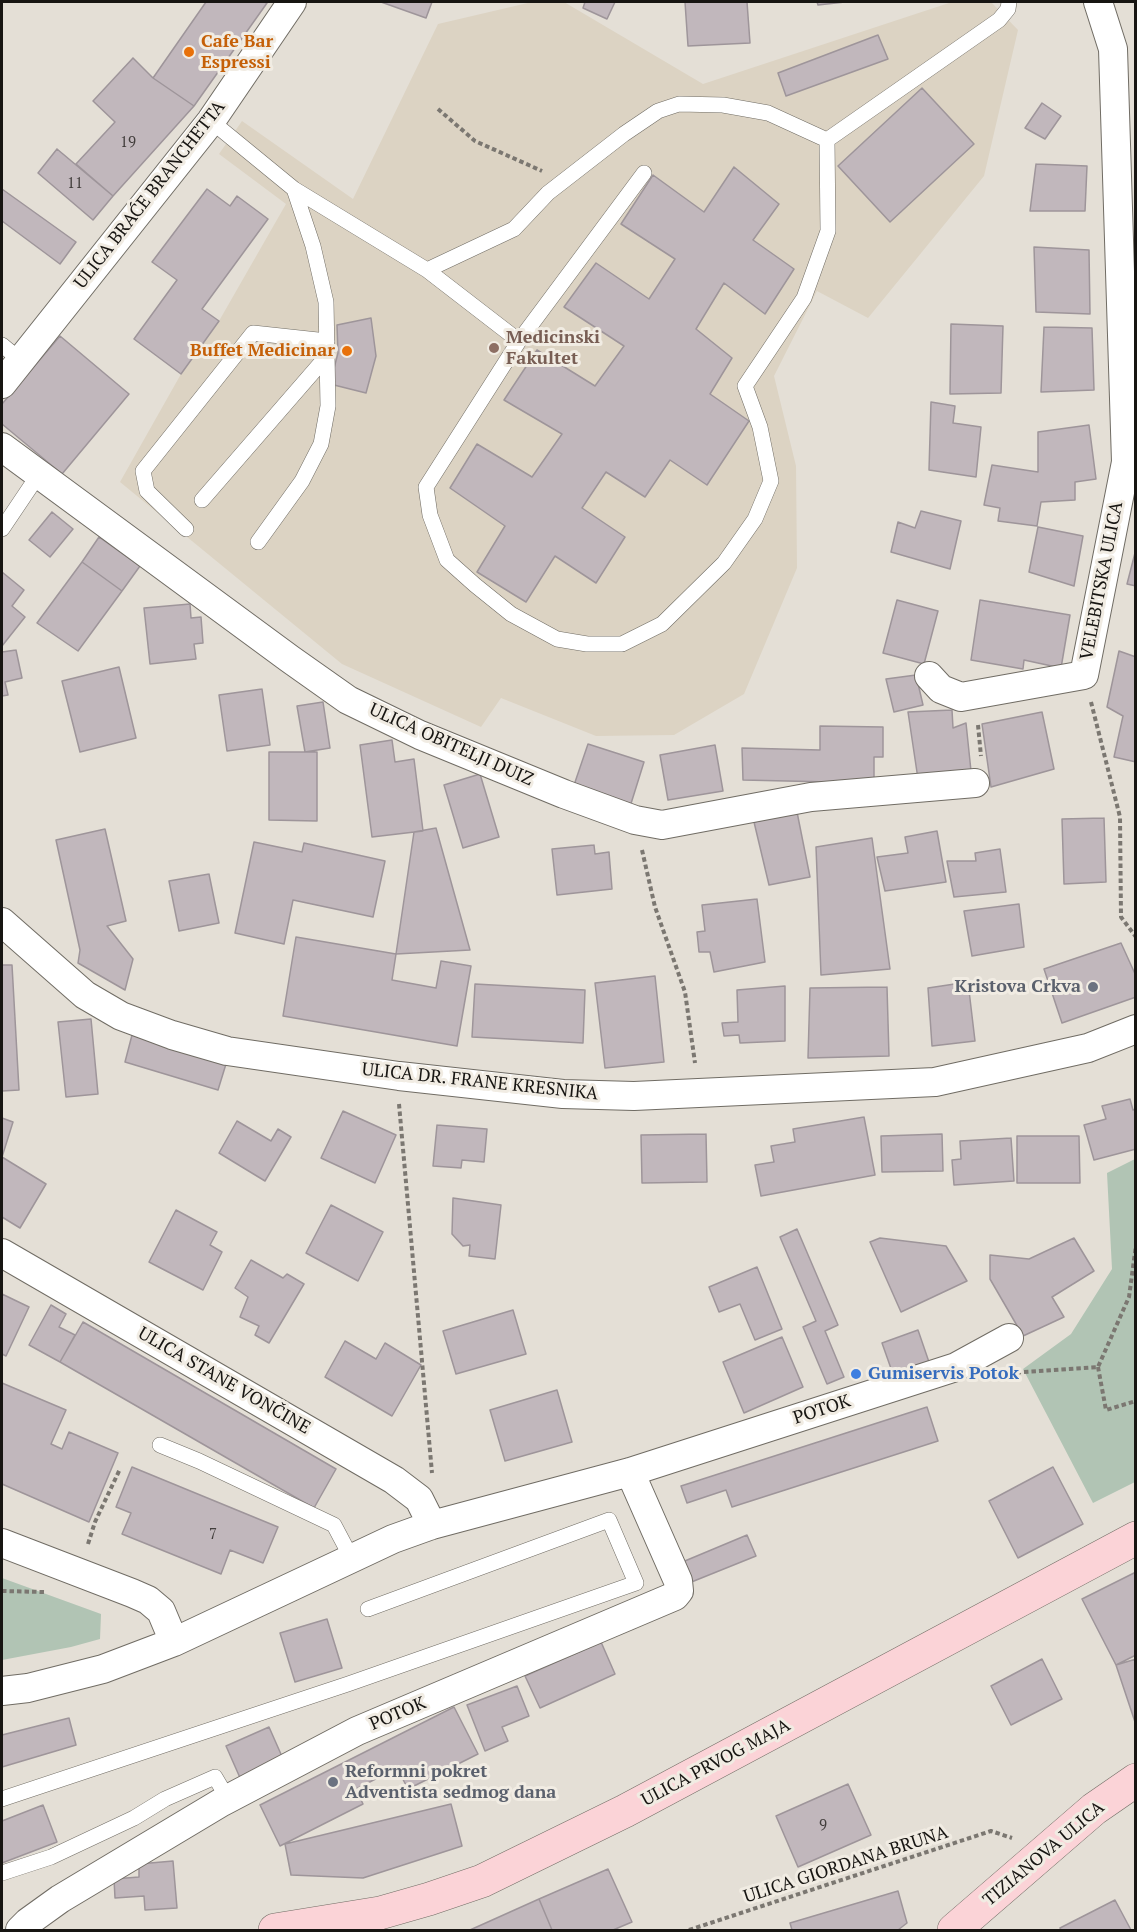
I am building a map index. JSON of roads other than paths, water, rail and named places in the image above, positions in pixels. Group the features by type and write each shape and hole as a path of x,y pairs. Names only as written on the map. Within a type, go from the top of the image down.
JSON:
{"main road":[{"name":"ULICA PRVOG MAJA","path":"275,1930 380,1913 429,1899 492,1876 625,1811 1136,1538"},
{"name":"TIZIANOVA ULICA","path":"954,1930 1094,1809 1136,1780"}],"street":[{"name":"ULICA BRAĆE BRANCHETTA","path":"2,384 11,353 211,121 292,2"},
{"name":"VELEBITSKA ULICA","path":"929,676 941,689 961,697 1084,675 1126,462 1124,45 1098,2"},
{"name":"ULICA OBITELJI DUIZ","path":"2,447 290,660 348,700 431,739 564,794 635,820 662,825 811,797 979,772"},
{"name":"ULICA DR. FRANE KRESNIKA","path":"2,922 85,995 121,1016 172,1035 238,1052 399,1076 563,1094 634,1096 935,1082 1088,1048 1136,1029"},
{"name":"ULICA STANE VONČINE","path":"2,1253 394,1480 419,1499 432,1525"},
{"name":"POTOK","path":"2,1691 28,1688 103,1669 174,1642 393,1539 432,1525 630,1472 956,1367 1009,1338"},
{"name":"POTOK","path":"20,1930 60,1899 228,1799 357,1731 675,1596 679,1591 678,1581 630,1472"},
{"path":"2,1543 148,1600 161,1611 174,1642"}],"lane":[{"path":"827,140 999,20 1008,9 1009,2"},
{"path":"427,270 514,230 548,193 624,134 658,111 679,104 723,105 768,113 827,140"},
{"path":"211,121 294,189 427,270 519,341"},
{"path":"644,172 519,341 426,487 430,515 447,560 511,614 556,639 587,644 621,644 662,624 724,563 755,519 771,481 760,427 746,386 804,298 828,231 827,140"},
{"path":"258,542 302,481 321,444 328,406 327,302 313,246 294,189"},
{"path":"186,529 147,490 143,471 254,333 327,348"},
{"path":"202,500 327,348"},
{"path":"2,529 39,474"},
{"path":"160,1445 334,1525 352,1558"},
{"path":"2,1799 348,1684 636,1583 609,1520 368,1609"},
{"path":"2,1873 51,1857 215,1776 228,1799"}],"place":[{"name":"Cafe Bar Espressi","path":"189,52"},
{"name":"Medicinski Fakultet","path":"494,348"},
{"name":"Buffet Medicinar","path":"347,351"},
{"name":"Kristova Crkva","path":"1093,987"},
{"name":"Gumiservis Potok","path":"856,1374"},
{"name":"Reformni pokret Adventista sedmog dana","path":"333,1782"}]}
